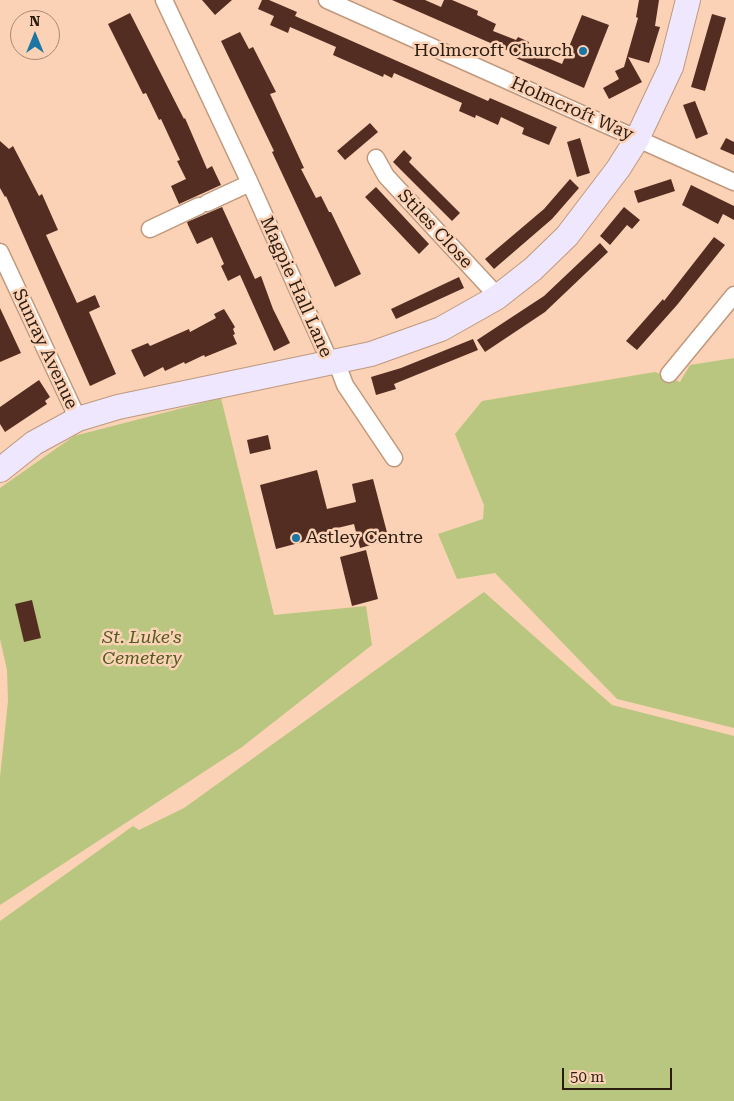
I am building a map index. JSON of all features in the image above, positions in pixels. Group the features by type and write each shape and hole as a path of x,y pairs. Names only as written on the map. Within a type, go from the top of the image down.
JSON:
{"street":[{"name":"Magpie Hall Lane","path":"164,0 339,369 344,385 394,458"},
{"name":"Holmcroft Way","path":"327,0 734,182"},
{"path":"336,363 371,354 441,329 496,298 533,269 567,236 597,199 637,139 671,67 688,0"},
{"name":"Stiles Close","path":"376,158 386,176 490,288 496,298"},
{"path":"150,230 250,183"},
{"name":"Sunray Avenue","path":"0,252 6,280 78,419"},
{"path":"669,374 734,295"},
{"name":"Magpie Hall Lane","path":"0,470 34,443 78,419 118,406 336,363"}],"green space":[{"path":"734,358 734,728 617,699 495,573 457,579 438,534 483,519 484,505 455,434 482,401 655,372 680,382 690,365"},
{"name":"St. Luke's Cemetery","path":"221,398 274,615 366,606 372,645 242,747 0,905 0,777 8,701 7,670 0,639 0,488 74,436"},
{"path":"484,592 612,705 734,736 734,1101 0,1101 0,921 133,826 139,830 184,808"}],"building":[{"path":"202,0 232,0 215,15"},
{"path":"262,0 269,0 297,12 295,16 488,101 490,98 557,127 549,145 522,134 524,128 501,117 498,125 476,115 475,118 459,111 462,103 394,73 392,78 384,74 383,77 333,55 336,47 290,27 288,33 270,25 274,16 258,9"},
{"path":"392,0 425,0 441,7 444,0 452,0 478,11 477,15 496,24 493,31 516,40 518,37 529,42 526,49 562,64 582,15 609,25 584,88 509,55 511,52"},
{"path":"639,0 659,0 655,26 660,27 649,63 628,57 642,82 609,99 603,88 619,79 615,71 624,67 638,18 636,17"},
{"path":"130,13 185,118 207,169 212,166 221,185 179,204 171,186 186,179 177,161 180,160 161,119 159,120 146,93 143,94 108,24"},
{"path":"712,14 726,18 705,91 691,87"},
{"path":"240,32 249,49 253,47 276,92 270,94 304,168 301,169 316,198 321,196 329,212 331,212 361,274 335,287 272,152 274,151 221,41"},
{"path":"695,101 708,134 696,139 683,105"},
{"path":"370,123 378,132 345,160 337,151"},
{"path":"580,138 590,173 577,177 567,142"},
{"path":"726,138 734,142 734,155 720,149"},
{"path":"0,141 9,149 13,146 39,196 42,194 58,230 46,235 77,303 95,295 100,307 89,312 116,374 90,386 6,196 0,188"},
{"path":"404,150 412,158 409,162 460,213 452,221 393,162"},
{"path":"570,179 579,188 552,219 494,269 485,259 544,209"},
{"path":"671,179 675,191 638,203 634,191"},
{"path":"691,185 734,206 734,220 723,214 718,224 682,205"},
{"path":"376,187 429,244 419,254 365,197"},
{"path":"222,207 255,279 261,276 273,309 290,343 274,351 240,275 228,281 221,266 224,264 212,237 197,244 188,225 187,222"},
{"path":"624,207 640,220 632,229 627,225 610,245 600,236"},
{"path":"714,237 725,245 677,305 637,350 626,341 663,299 664,301"},
{"path":"600,243 608,252 545,312 485,352 477,340 544,296"},
{"path":"459,277 464,288 396,319 391,309"},
{"path":"0,308 21,353 0,362"},
{"path":"224,309 235,327 233,329 235,334 233,335 237,344 205,357 204,355 185,364 184,362 165,371 163,367 144,377 131,350 148,343 150,346 189,329 190,332 216,318 214,314"},
{"path":"473,339 478,350 394,384 396,389 376,395 371,377 401,368"},
{"path":"39,380 50,397 45,401 47,404 5,432 0,424 0,407"},
{"path":"268,435 271,449 250,454 247,440"},
{"name":"Astley Centre","path":"317,470 327,509 356,502 352,484 373,479 389,540 360,548 354,524 329,530 329,535 276,549 260,485"},
{"path":"366,550 378,599 352,606 340,557"},
{"path":"32,600 41,638 24,642 15,604"}],"place":[{"name":"Holmcroft Church","path":"583,51"},
{"name":"Astley Centre","path":"296,538"}]}
